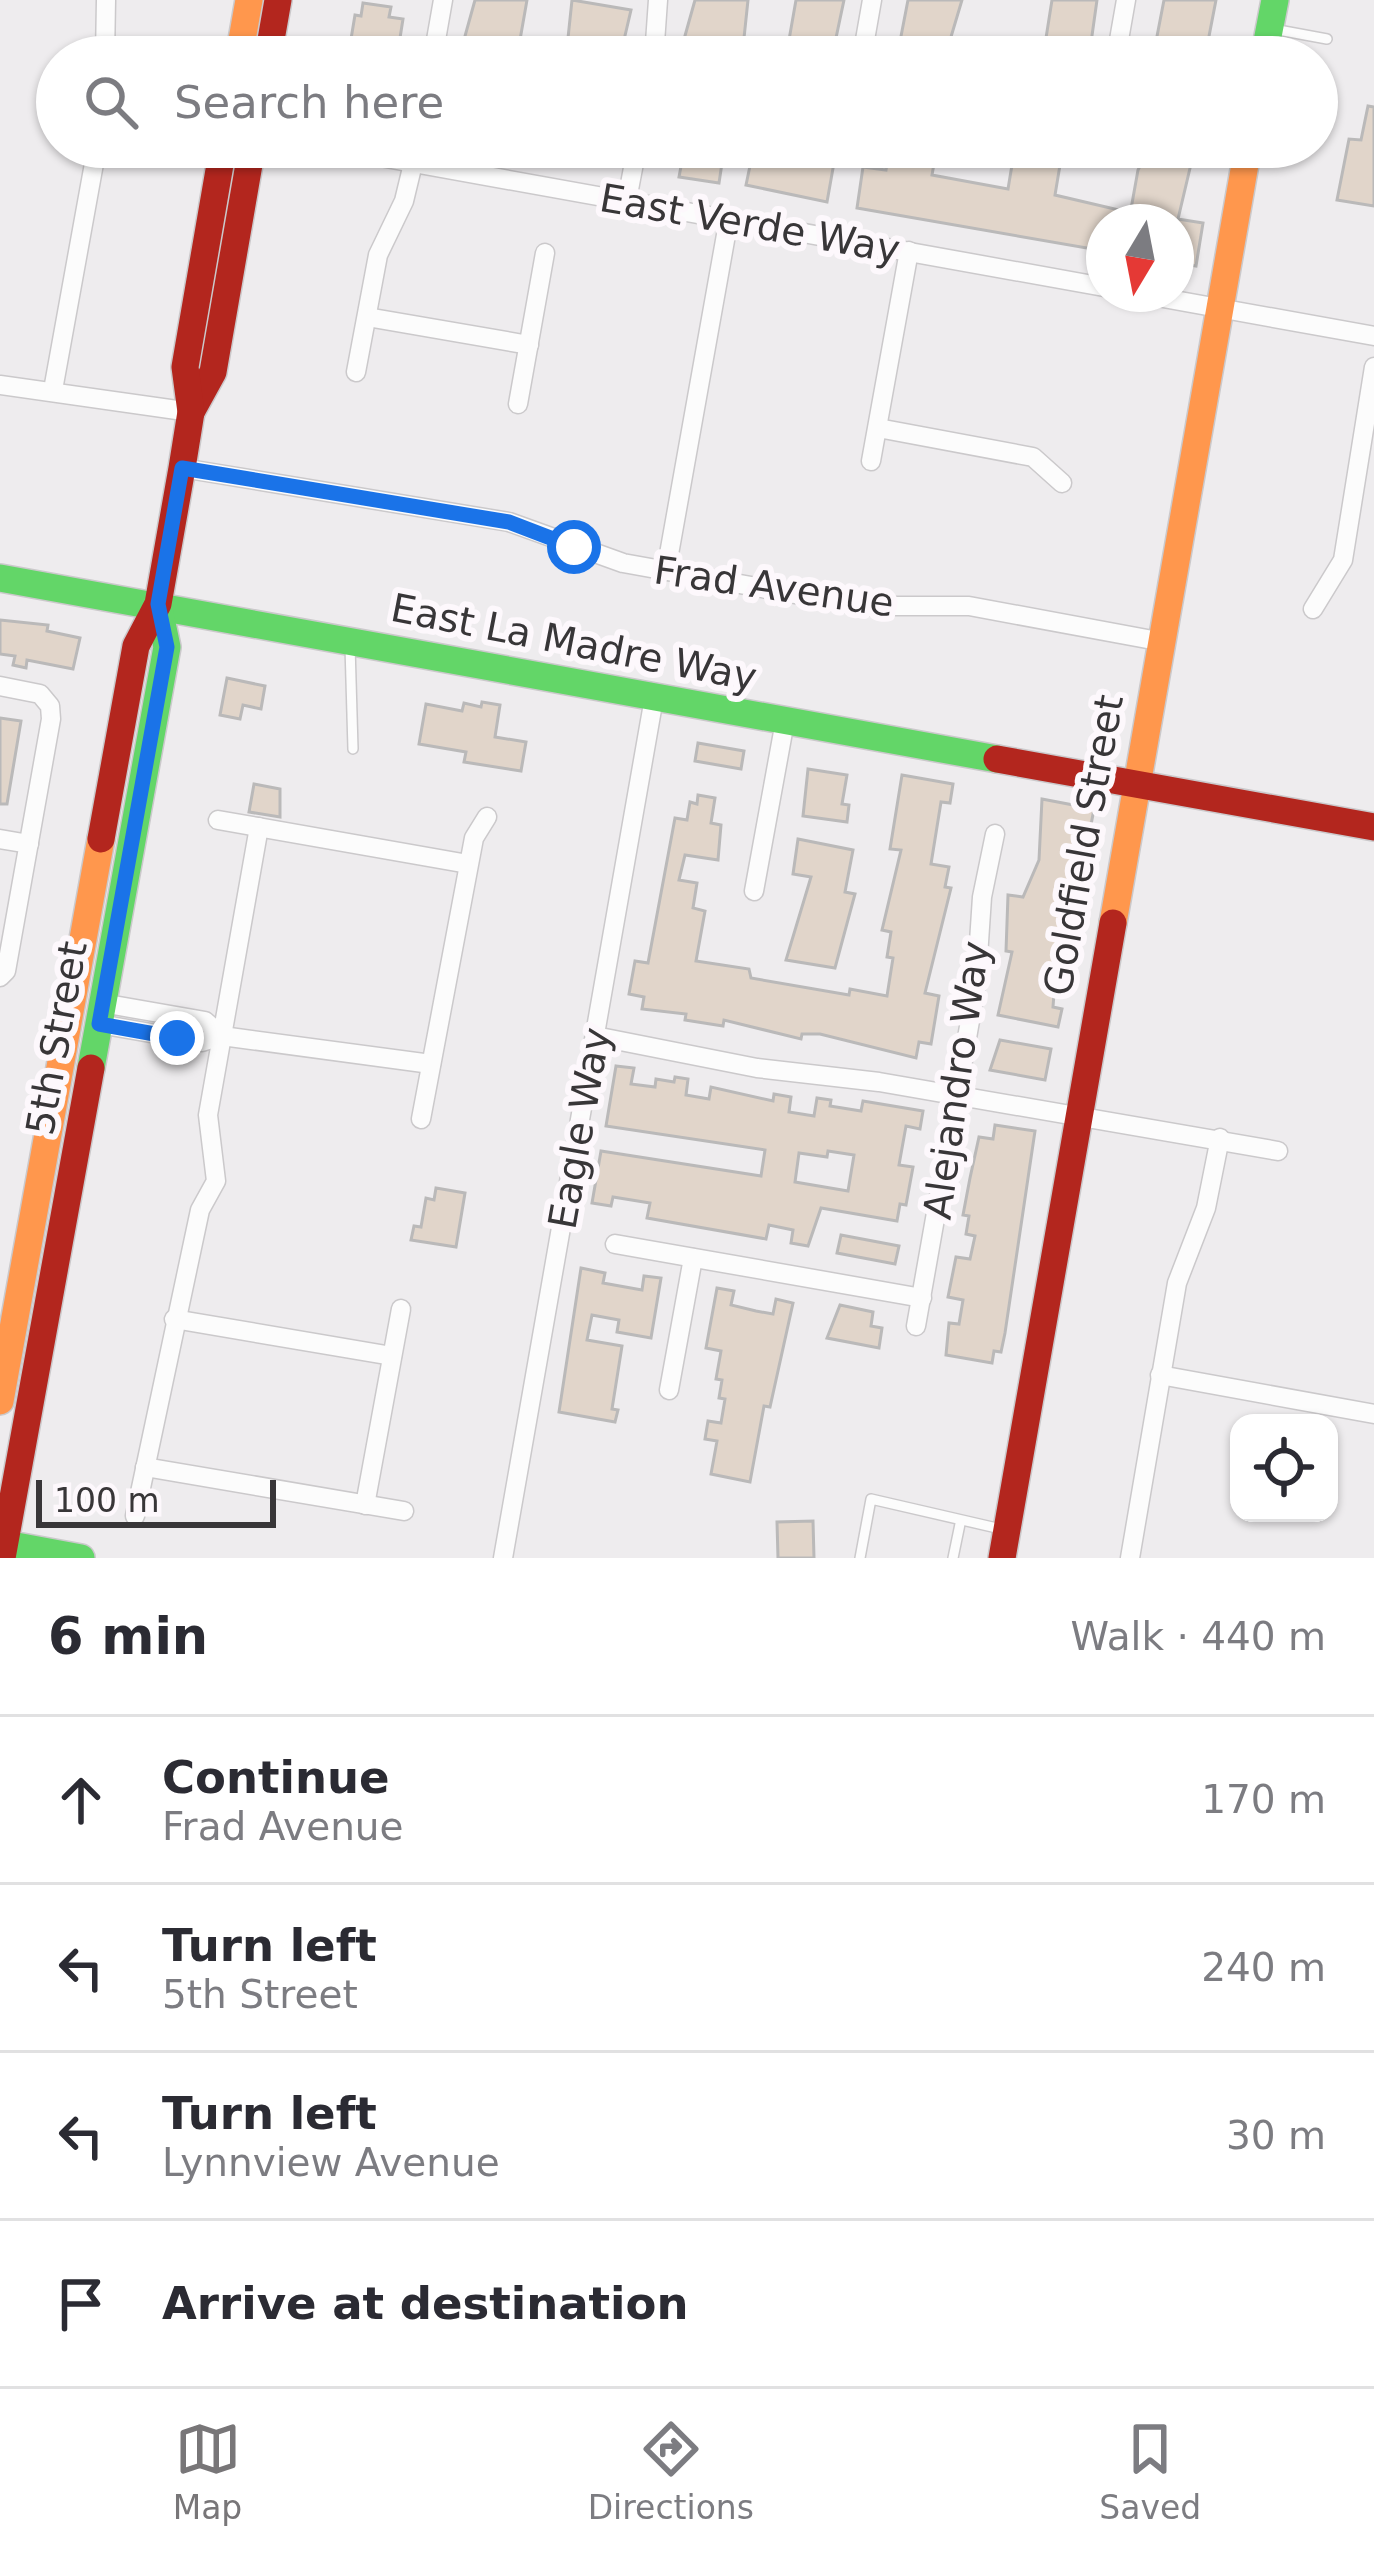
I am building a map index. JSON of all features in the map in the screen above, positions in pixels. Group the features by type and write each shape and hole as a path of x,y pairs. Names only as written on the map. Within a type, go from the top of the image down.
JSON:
{"street":[{"path":"105,36 106,0"},
{"path":"243,36 249,0"},
{"path":"272,36 278,0"},
{"path":"437,36 443,0"},
{"path":"655,36 658,0"},
{"path":"866,36 872,0"},
{"path":"1120,36 1126,0"},
{"path":"1268,36 1275,0"},
{"path":"53,390 93,168"},
{"name":"5th Street","path":"0,1402 136,646 158,604 191,412 185,367 220,168"},
{"name":"5th Street","path":"191,412 213,372 248,168"},
{"path":"356,372 378,255 404,201 412,168"},
{"name":"East Verde Way","path":"480,168 627,200 1086,284"},
{"path":"627,200 633,168"},
{"name":"Goldfield Street","path":"1004,1544 1133,783 1244,168"},
{"path":"666,571 729,218"},
{"path":"871,461 909,251"},
{"path":"518,404 545,253"},
{"path":"1194,304 1374,336"},
{"path":"367,317 529,345"},
{"path":"1313,609 1343,560 1374,367"},
{"path":"0,385 191,412"},
{"path":"878,428 1033,457 1062,483"},
{"name":"Frad Avenue","path":"182,468 509,522 594,555 666,571 862,605 969,606 1158,641"},
{"name":"East La Madre Way","path":"0,578 1374,826"},
{"name":"5th Street","path":"2,1548 167,647 158,604"},
{"path":"0,686 40,694 50,706 0,977"},
{"name":"Eagle Way","path":"503,1558 654,698"},
{"path":"754,891 785,721"},
{"path":"422,1119 474,838 487,817"},
{"path":"218,820 469,865"},
{"path":"135,1516 200,1210 217,1181 208,1115 259,827"},
{"name":"Alejandro Way","path":"916,1326 958,1095 995,834"},
{"path":"0,839 28,844"},
{"path":"100,1013 205,1021 223,1036"},
{"path":"100,1013 202,1042 223,1036 431,1064"},
{"path":"595,1036 757,1068 958,1095 1278,1151"},
{"path":"1130,1558 1177,1283 1206,1208 1220,1138"},
{"path":"615,1244 922,1298"},
{"path":"669,1390 693,1258"},
{"path":"365,1504 401,1309"},
{"path":"174,1319 392,1356"},
{"path":"1160,1375 1325,1414"},
{"path":"1338,1414 1374,1414"},
{"path":"145,1467 404,1511"},
{"path":"2,1548 81,1558"}],"lane":[{"path":"350,640 353,749"},
{"path":"177,1038 181,1017"},
{"path":"860,1558 871,1499 938,1512 1004,1544"},
{"path":"953,1558 960,1524"}],"building":[{"path":"475,0 527,0 521,36 465,36"},
{"path":"572,0 631,10 625,36 568,36"},
{"path":"695,0 748,0 744,36 685,36"},
{"path":"796,0 844,0 836,36 790,36"},
{"path":"908,0 962,0 951,36 901,36"},
{"path":"1052,0 1097,0 1092,36 1046,36"},
{"path":"1164,0 1216,0 1209,36 1157,36"},
{"path":"363,3 391,7 389,17 403,19 400,36 352,36 355,15 361,16"},
{"path":"1368,106 1374,107 1374,206 1337,200 1349,139 1361,140"},
{"path":"681,168 721,168 719,183 679,177"},
{"path":"750,168 833,168 827,202 746,185"},
{"path":"863,168 933,168 932,175 1008,189 1012,168 1060,168 1055,195 1093,204 1086,204 1086,248 857,208"},
{"path":"1139,168 1190,168 1182,204 1132,204"},
{"path":"1194,222 1203,223 1194,266"},
{"path":"0,620 48,625 47,631 80,638 73,669 27,660 26,668 13,665 15,656 0,654"},
{"path":"227,678 265,686 261,709 243,705 240,719 220,715"},
{"path":"482,702 500,705 495,737 526,742 521,771 464,762 466,752 419,744 426,704 462,711 464,703 481,707"},
{"path":"0,718 21,721 7,804 0,804"},
{"path":"698,743 744,751 741,769 695,761"},
{"path":"808,769 847,775 842,804 849,805 847,822 803,816"},
{"path":"902,775 953,784 950,803 941,802 931,864 949,867 945,887 951,888 925,993 939,996 931,1044 919,1042 916,1058 820,1034 802,1034 801,1039 724,1020 723,1026 685,1020 686,1014 642,1009 644,997 629,994 635,961 648,963 675,818 687,820 690,802 697,804 698,795 715,798 711,823 721,825 718,860 685,855 679,880 697,883 693,908 705,911 696,961 749,969 751,978 849,995 850,989 887,996 893,958 887,957 891,932 882,930 901,850 890,849"},
{"path":"254,784 280,789 280,817 249,812"},
{"path":"1042,799 1094,809 1084,862 1090,863 1087,883 1072,880 1056,967 1053,1007 1062,1009 1058,1027 998,1015 1012,952 1006,951 1008,895 1023,897 1039,860"},
{"path":"798,839 853,850 845,892 855,894 835,968 786,960 811,877 793,874"},
{"path":"1000,1040 1051,1049 1045,1080 990,1070"},
{"path":"616,1066 634,1068 631,1084 655,1087 656,1079 674,1082 675,1077 688,1079 686,1095 709,1099 711,1087 773,1101 774,1094 791,1097 789,1112 814,1116 817,1098 831,1100 830,1106 861,1111 863,1101 923,1111 920,1129 906,1126 899,1165 913,1167 906,1205 900,1204 897,1221 821,1208 808,1246 791,1243 793,1230 769,1225 766,1239 647,1218 650,1203 613,1197 611,1206 592,1203 601,1151 761,1176 765,1150 606,1126","holes":["799,1153 854,1155 848,1191 795,1182"]},
{"path":"995,1125 1035,1131 1005,1333 1001,1352 994,1351 992,1363 946,1355 949,1323 959,1324 963,1300 948,1297 956,1257 970,1259 975,1236 966,1234 969,1216 963,1215 970,1178 979,1137 993,1139"},
{"path":"436,1188 465,1193 456,1247 411,1240 414,1226 421,1227 426,1198 434,1200"},
{"path":"841,1235 899,1246 895,1264 837,1253"},
{"path":"581,1268 605,1273 603,1283 642,1290 644,1276 661,1278 651,1338 617,1332 619,1320 592,1315 587,1340 622,1346 612,1409 618,1410 615,1422 559,1412"},
{"path":"717,1288 734,1291 731,1305 756,1311 773,1314 776,1299 793,1303 770,1407 764,1406 750,1482 711,1474 717,1441 705,1439 708,1421 721,1423 725,1399 719,1398 722,1380 716,1379 721,1351 706,1348"},
{"path":"840,1305 873,1312 871,1326 882,1328 879,1348 827,1338"},
{"path":"813,1521 814,1558 778,1558 777,1522"}],"traffic: fast":[{"path":"1268,36 1275,0"},
{"path":"0,578 997,759"},
{"path":"91,1068 167,647 158,604"},
{"path":"0,1543 81,1558"}],"traffic: slow":[{"path":"243,36 249,0"},
{"path":"1113,923 1244,168"},
{"path":"0,1401 101,839"}],"traffic: jam":[{"path":"272,36 278,0"},
{"path":"101,839 136,646 158,604 182,468 191,412 185,367 219,168"},
{"path":"191,412 213,372 248,168"},
{"path":"997,759 1374,827"},
{"path":"1002,1558 1113,923"},
{"path":"2,1558 91,1068"}],"route":[{"path":"177,1038 99,1024 167,647 158,604 182,468 509,522 556,536 574,547"}]}
